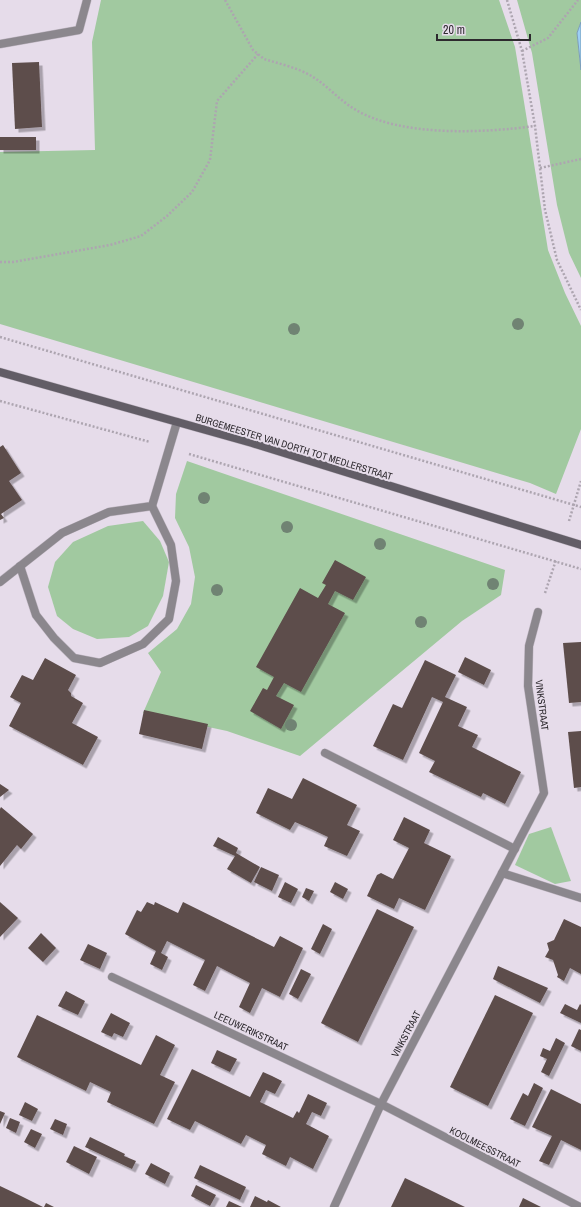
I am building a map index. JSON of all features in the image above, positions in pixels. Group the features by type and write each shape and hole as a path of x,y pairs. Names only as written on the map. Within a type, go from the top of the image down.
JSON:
{"street":[{"path":"0,44 79,30 87,0"},
{"name":"BURGEMEESTER VAN DORTH TOT MEDLERSTRAAT","path":"0,372 260,446 581,545"},
{"path":"20,566 36,615 54,638 74,658 100,663 143,644 169,619 176,581 171,545 152,506 177,422"},
{"path":"0,582 62,533 109,512 152,506"},
{"name":"VINKSTRAAT","path":"334,1207 381,1104 544,793 528,686 529,646 538,612"},
{"path":"325,753 515,848"},
{"path":"502,873 581,898"},
{"name":"LEEUWERIKSTRAAT","path":"112,977 381,1104"},
{"name":"KOOLMEESSTRAAT","path":"381,1104 580,1207"}],"path":[{"path":"225,0 253,50 264,59 312,76 355,110 386,123 429,130 504,130 535,126"},
{"path":"507,0 522,51 535,126 545,210 557,260 581,310"},
{"path":"522,51 548,38 578,0"},
{"path":"0,262 13,262 116,244 141,236 167,216 192,192 210,160 217,101 258,54"},
{"path":"540,168 581,159"},
{"path":"0,337 581,507"},
{"path":"0,401 170,448 581,569"},
{"path":"574,505 581,481"},
{"path":"538,612 556,561"}],"green space":[{"path":"101,0 499,0 515,47 548,250 565,293 581,326 581,429 556,494 530,483 0,324 0,152 95,150 92,42"},
{"path":"517,0 581,0 581,22 577,33 581,70 581,278 569,253 557,205 532,53"},
{"path":"187,461 505,570 501,595 462,621 300,756 227,731 143,713 161,672 148,653 177,629 191,604 195,577 189,547 175,518 176,494"},
{"path":"143,521 160,541 169,562 163,596 148,626 129,637 97,639 73,629 57,616 48,587 55,562 73,542 108,526"},
{"path":"551,827 571,881 555,884 515,865 529,834"}],"water":[{"path":"581,22 581,70 577,33"}],"building":[{"path":"39,62 42,127 15,129 12,63"},
{"path":"0,137 36,137 36,150 0,150"},
{"path":"3,445 21,473 9,481 22,500 1,514 4,518 0,520 0,447"},
{"path":"335,560 366,577 353,600 335,591 328,604 345,613 301,692 284,683 276,696 294,705 281,729 250,711 263,688 267,690 274,677 256,667 300,588 318,598 326,585 322,583"},
{"path":"581,642 581,702 569,703 563,643"},
{"path":"465,657 491,670 484,685 458,672"},
{"path":"45,658 76,675 68,690 71,693 71,696 83,703 72,723 98,737 83,765 9,726 21,703 10,697 22,675 33,680"},
{"path":"425,660 456,675 445,697 467,707 458,726 478,735 472,747 521,772 505,804 483,793 481,797 429,772 435,761 419,753 443,702 432,697 403,760 373,746 393,704 402,708"},
{"path":"144,710 208,724 202,749 139,734"},
{"path":"581,731 581,787 574,788 568,732"},
{"path":"303,778 357,805 347,825 360,831 347,856 324,846 328,837 295,822 290,830 256,813 268,788 292,799"},
{"path":"0,784 9,790 0,797"},
{"path":"1,807 33,834 21,849 17,845 0,866 0,809"},
{"path":"404,817 430,830 424,843 451,856 425,910 399,898 394,909 367,896 377,875 381,873 393,879 409,848 393,840"},
{"path":"218,837 238,848 236,853 260,867 251,883 227,869 235,856 213,846"},
{"path":"261,867 279,875 272,891 254,882"},
{"path":"285,882 298,889 291,903 278,897"},
{"path":"335,882 348,889 343,899 330,892"},
{"path":"306,888 314,891 309,901 302,897"},
{"path":"0,902 18,918 0,937"},
{"path":"147,902 154,905 155,902 178,913 183,902 274,947 280,936 303,948 280,997 262,988 250,1013 239,1007 250,983 217,966 205,991 193,985 205,960 167,941 161,953 168,957 162,970 150,964 156,951 125,934 137,910 141,912"},
{"path":"377,909 414,927 358,1042 321,1023"},
{"path":"564,919 581,927 581,974 570,968 564,981 557,977 558,975 553,960 545,957 549,950 547,943 554,940"},
{"path":"323,924 332,929 320,954 311,949"},
{"path":"41,933 56,948 43,962 28,948"},
{"path":"88,944 107,953 100,969 80,960"},
{"path":"498,966 548,988 540,1003 493,979"},
{"path":"301,969 311,974 298,999 289,994"},
{"path":"66,991 85,1001 78,1015 58,1006"},
{"path":"495,995 533,1013 488,1106 450,1087"},
{"path":"565,1004 577,1010 580,1004 581,1005 581,1023 560,1013"},
{"path":"111,1013 130,1023 123,1037 114,1033 112,1037 101,1032"},
{"path":"37,1015 141,1065 156,1035 175,1045 160,1075 175,1082 154,1124 107,1102 111,1092 90,1082 86,1091 17,1057"},
{"path":"579,1029 581,1030 581,1051 571,1046"},
{"path":"556,1038 565,1043 549,1076 541,1072 547,1059 540,1056 543,1048 550,1051"},
{"path":"217,1050 237,1059 230,1072 211,1063"},
{"path":"192,1069 250,1097 263,1072 272,1076 282,1081 275,1094 266,1090 260,1102 293,1118 297,1111 299,1113 308,1094 327,1103 321,1116 312,1112 306,1124 329,1136 313,1169 290,1157 286,1166 262,1154 266,1145 246,1135 241,1144 195,1121 190,1130 167,1119"},
{"path":"534,1083 543,1088 525,1126 510,1119 523,1093 528,1096"},
{"path":"551,1089 581,1104 581,1150 561,1140 549,1165 539,1161 552,1136 532,1127"},
{"path":"25,1102 38,1109 32,1121 19,1115"},
{"path":"0,1111 5,1113 0,1124"},
{"path":"10,1118 20,1122 16,1133 6,1128"},
{"path":"55,1119 67,1124 63,1135 50,1129"},
{"path":"31,1129 42,1134 35,1148 24,1142"},
{"path":"90,1137 136,1161 132,1169 85,1147"},
{"path":"74,1146 97,1157 89,1174 66,1162"},
{"path":"151,1163 170,1173 165,1184 145,1174"},
{"path":"200,1165 246,1187 240,1200 194,1178"},
{"path":"405,1178 428,1189 465,1207 391,1207"},
{"path":"196,1185 216,1195 210,1206 191,1196"},
{"path":"0,1186 21,1196 43,1207 0,1207"},
{"path":"255,1196 267,1202 268,1200 281,1207 250,1207"},
{"path":"523,1198 541,1207 519,1207"},
{"path":"229,1201 242,1207 226,1207"},
{"path":"46,1203 54,1207 44,1207"}]}
